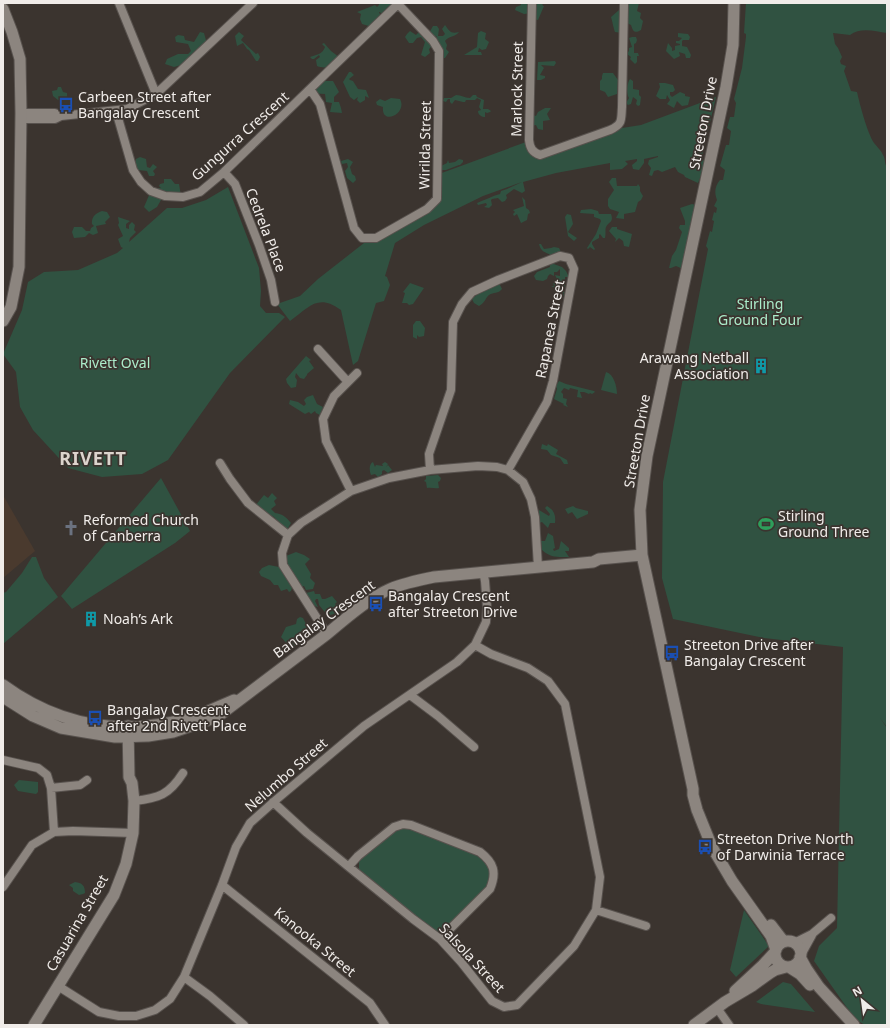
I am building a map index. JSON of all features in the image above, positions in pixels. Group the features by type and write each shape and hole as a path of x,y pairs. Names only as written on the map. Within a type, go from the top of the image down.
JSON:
{"street":[{"path":"119,3 156,94"},
{"path":"21,116 55,119 61,116 127,109 156,94 253,3"},
{"name":"Marlock Street","path":"532,3 529,140 530,148 540,155 620,125 622,120 624,3"},
{"name":"Streeton Drive","path":"734,3 733,45 714,143 647,456 640,510 643,559 693,789 697,794 712,834 721,852 775,932 782,947"},
{"name":"Gungurra Crescent","path":"116,111 133,170 141,182 151,191 165,196 183,197 200,192 224,172 398,4"},
{"name":"Wirilda Street","path":"310,89 320,104 354,228 362,238 376,238 427,209 437,199 439,52 433,41 398,4"},
{"path":"3,11 12,32 20,59 21,116 19,267 11,307 3,321"},
{"name":"Cedrela Place","path":"224,172 235,184 259,245 271,280 275,302"},
{"name":"Rapanea Street","path":"430,470 429,454 451,390 453,322 462,304 472,292 498,280 560,256 569,258 574,269 553,381 547,402 508,470"},
{"path":"318,349 348,382"},
{"path":"351,491 326,442 323,419 334,396 357,373"},
{"path":"220,463 248,503 288,535"},
{"path":"327,634 283,566 282,553 288,535 301,523 351,491 389,478 430,470 478,466 497,467 508,470 523,482 532,499 537,535 538,567"},
{"name":"Bangalay Crescent","path":"3,685 18,696 58,716 131,731 173,732 217,717 344,620 389,590 414,581 434,577 593,562 599,559 643,559"},
{"name":"Nelumbo Street","path":"58,986 99,1012 119,1016 136,1016 155,1010 170,999 184,976 222,885 236,847 250,823 272,802 364,726 457,662 475,645 486,622 487,607 483,572"},
{"name":"Salsola Street","path":"272,802 307,833 440,939 461,962 492,1002 504,1007 517,1005 574,946 596,910 600,877 565,704 548,681 528,668 491,654 475,645"},
{"path":"410,695 438,716 474,747"},
{"name":"Bangalay Crescent","path":"3,697 33,716 60,728 115,737 131,731"},
{"name":"Casuarina Street","path":"34,1025 114,895 126,864 133,832 134,801 132,783 129,777 131,731"},
{"path":"3,760 38,768 47,775 51,788 54,832"},
{"path":"134,801 148,799 163,794 175,785 184,773"},
{"path":"51,788 80,785 87,780"},
{"path":"349,866 358,856 394,827 403,824 411,825 480,852 489,860 494,870 494,880 490,889 440,939"},
{"path":"3,887 32,845 54,832 133,832"},
{"name":"Kanooka Street","path":"222,885 370,1003 385,1025"},
{"path":"596,910 646,926"},
{"path":"721,1005 782,947 812,934 831,918"},
{"path":"694,1025 721,1005 775,970 796,964 812,934"},
{"path":"782,947 799,948 806,968 819,987 853,1024"},
{"path":"782,947 776,959 778,962 806,979 821,1000 844,1023 853,1024"},
{"path":"184,976 244,1025"},
{"path":"721,1005 729,1025"},
{"path":"118,1025 119,1016"}],"shaded area":[{"path":"3,495 35,551 3,578"}],"green space":[{"path":"379,3 398,3 382,15 379,12 381,17 372,27 362,24 360,19 361,14 357,12 375,5 377,7"},
{"path":"521,3 528,3 531,5 531,3 542,3 544,6 538,20 533,19 533,13 524,14 515,10 516,7 521,5"},
{"path":"626,3 639,3 637,11 641,13 640,18 643,21 641,30 637,32 634,31 631,25 627,23 622,33 615,32 611,17 619,10 625,12"},
{"name":"Stirling Ground Four","path":"746,3 887,3 887,33 863,30 850,35 833,33 835,44 842,57 840,61 841,64 846,66 844,71 851,91 857,92 869,132 874,143 882,153 887,167 887,727 880,718 887,728 887,1025 865,1025 855,1019 814,961 819,946 837,928 843,647 764,638 673,619 662,578 663,482 708,249 706,246 710,231 712,232 714,221 712,220 714,212 716,213 717,208 714,206 717,200 716,189 720,180 723,180 725,170 720,166 726,145 729,145 731,131 727,128 730,117 734,117 736,103 734,99 742,68 746,37 746,34 744,33"},
{"path":"445,25 451,32 459,32 445,41 447,45 446,49 449,52 445,58 442,58 436,36 433,37 432,46 429,49 430,53 425,57 421,55 425,42 421,37 417,38 413,43 409,43 405,37 410,31 416,35 419,32 429,33 433,26 437,26 439,29 438,36 443,36 445,34 442,29"},
{"path":"481,31 486,33 485,39 489,42 486,49 482,50 479,48 478,52 481,52 482,55 464,55 477,47 478,33"},
{"path":"200,32 204,33 207,44 181,65 174,67 165,64 167,59 178,54 188,54 191,51 188,44 176,42 175,37 178,35 184,36 185,40 194,42"},
{"path":"239,32 244,36 241,40 256,54 258,53 260,57 258,61 256,61 243,43 237,46 235,36"},
{"path":"678,33 688,34 690,37 689,40 682,41 682,46 687,47 691,55 690,58 686,58 685,54 679,52 680,56 674,59 666,51 668,43 672,48 672,51 675,50 675,46 680,45 676,43 676,41 679,41 682,38 678,37"},
{"path":"636,37 637,40 634,44 634,53 638,53 639,56 637,56 637,62 635,64 630,59 631,57 627,54 629,48 632,47 629,38"},
{"path":"324,43 339,57 327,67 317,66 316,60 320,57 319,55 314,59 310,57 323,51 325,47 322,44"},
{"path":"555,61 556,63 554,66 541,65 544,68 540,75 545,76 545,78 537,80 538,62"},
{"path":"349,72 354,75 349,79 353,81 358,89 366,90 369,98 365,96 365,100 360,103 357,100 358,97 354,100 350,97 343,82"},
{"path":"603,73 613,73 618,80 617,94 608,97 605,92 600,90 600,81"},
{"path":"630,79 633,81 633,89 639,90 639,95 641,97 640,105 638,106 636,104 637,100 633,97 631,104 628,105 626,103 629,98 627,88"},
{"path":"324,81 333,81 339,92 334,97 334,102 339,102 342,113 330,112 332,103 326,102 325,94 307,93"},
{"path":"659,83 673,85 675,90 670,92 672,97 680,92 685,94 685,96 690,97 688,105 682,106 677,101 674,108 667,104 670,100 667,95 666,99 660,99 656,96 660,87"},
{"path":"58,87 61,87 63,92 67,93 67,101 58,100 53,96 52,91 57,90"},
{"path":"456,95 470,98 473,95 476,95 484,100 483,109 488,109 491,111 487,113 485,112 485,117 479,115 478,111 481,110 479,107 481,100 477,98 475,100 466,100 465,102 455,100 452,104 450,99 446,102 443,101 444,98 451,98"},
{"path":"716,97 701,160 693,159 694,163 699,160 709,161 703,170 698,183 685,177 678,172 675,167 662,172 658,170 654,171 652,176 649,175 651,168 648,164 649,160 658,156 644,159 644,163 639,170 633,169 632,165 637,161 637,159 625,161 628,164 622,169 610,170 610,163 556,173 523,182 525,191 522,193 514,189 506,195 507,198 502,202 498,198 492,199 492,205 489,208 484,207 487,205 486,203 478,205 477,203 500,194 501,191 522,182 483,196 424,225 395,243 385,276 387,277 390,285 384,301 376,303 358,361 353,365 341,310 333,305 320,302 308,307 290,321 277,304 300,296 318,279 364,243 428,210 439,200 439,174 526,142 527,150 530,154 545,157 622,128 641,125"},
{"path":"391,98 400,99 401,104 398,113 390,117 383,113 383,107 377,105 376,102 380,99 385,101"},
{"path":"545,108 551,108 547,114 550,120 543,121 543,130 538,129 536,125 531,126 533,115 536,116 538,112"},
{"path":"140,157 146,159 147,167 150,168 153,164 157,167 153,171 155,174 154,176 149,176 147,171 138,170 135,165 136,159"},
{"path":"348,159 353,162 350,167 356,180 353,183 347,178 345,171 348,167 347,163 342,164 341,161"},
{"path":"459,159 463,160 460,165 446,170 441,170 441,166 447,163 448,160 449,163 455,162"},
{"path":"612,178 616,178 617,186 637,186 638,184 643,196 638,202 635,212 624,214 624,219 616,218 619,212 610,209 608,206 608,199 614,190 609,182"},
{"path":"164,179 171,179 175,184 179,184 181,196 171,196 170,192 165,193 157,207 149,212 144,207 150,193 156,188 161,188 159,186 160,184 164,183"},
{"name":"Rivett Oval","path":"228,187 259,268 261,291 260,306 266,313 279,313 285,317 230,373 168,460 142,474 102,477 68,468 33,430 20,407 16,372 3,354 22,310 28,282 44,272 78,270 117,253 123,248 121,247 118,239 123,236 118,225 118,217 130,221 126,224 126,228 129,229 129,225 132,222 135,225 134,230 136,232 130,238 129,242 167,208 182,208 206,200"},
{"path":"522,197 525,200 526,208 530,213 528,214 527,220 521,223 517,214 514,216 513,214 515,212 513,210 524,206"},
{"path":"692,204 696,205 691,221 693,226 683,269 676,266 669,268 672,256 676,250 682,232 679,228 680,225 685,225 680,208"},
{"path":"591,209 598,211 599,214 611,214 612,217 612,220 606,228 605,238 603,238 600,234 599,238 592,242 595,249 594,250 590,247 588,249 587,248 596,234 601,221 600,219 594,217 594,214 580,213 581,210"},
{"path":"102,211 107,212 110,217 105,222 106,224 96,226 98,233 93,235 89,233 85,237 74,238 72,232 74,227 82,227 86,231 90,231 94,226 92,224 93,217"},
{"path":"567,214 571,215 573,224 568,232 577,238 574,241 568,236 565,217"},
{"path":"612,227 617,227 617,229 632,234 629,247 624,246 623,241 619,238 615,242 616,239 609,231"},
{"path":"539,244 541,244 544,249 554,247 559,248 561,252 560,254 556,255 554,253 551,255 542,250"},
{"path":"551,263 562,267 569,277 565,277 565,287 561,290 565,293 563,293 564,295 561,299 558,297 560,290 551,286 554,286 553,283 557,279 555,275 560,276 560,269 557,272 554,272 554,276 550,274 547,279 543,281 536,280 534,276 537,272 550,267"},
{"path":"410,283 424,288 413,304 409,305 407,303 402,303 405,293 403,292"},
{"path":"495,284 500,285 502,289 499,292 489,295 479,306 474,303 472,299 480,292"},
{"path":"416,321 420,321 425,328 424,336 419,337 417,335 417,339 413,337 413,325"},
{"path":"306,356 311,360 309,361 314,368 304,379 300,378 296,373 296,387 291,388 286,379"},
{"path":"606,372 611,375 616,384 617,394 601,390"},
{"path":"559,381 595,392 589,394 580,392 582,398 577,397 578,390 570,388 569,390 564,388 561,392 563,394 563,398 567,399 566,404 568,407 554,399 557,389 556,386"},
{"path":"313,395 317,404 323,407 320,415 315,411 311,414 309,412 305,414 289,404 290,400 298,402 304,406 306,404 304,400"},
{"path":"542,444 547,446 548,444 558,450 556,454 567,460 568,464 564,464 560,458 551,455 547,450 541,449"},
{"path":"373,462 375,467 376,465 383,466 382,464 385,462 388,464 386,467 388,465 392,470 388,473 384,470 382,471 382,474 378,477 375,474 371,475 370,467"},
{"path":"438,475 441,478 438,482 439,488 427,488 426,482 424,481 426,476"},
{"path":"161,478 190,531 175,543 72,609 61,596"},
{"path":"272,493 277,498 274,501 276,505 271,509 275,513 284,516 291,523 288,528 285,529 274,517 255,506 264,495 268,498"},
{"path":"547,506 553,511 555,518 555,523 550,523 548,528 542,522 539,523 539,510 549,516 550,514 545,508"},
{"path":"573,506 588,511 588,514 577,519 572,512 568,514 565,509"},
{"path":"548,533 553,536 554,551 559,549 561,541 569,548 569,551 565,551 569,557 551,556 542,550 541,541 545,541"},
{"path":"296,552 310,559 305,564 311,574 310,578 315,583 313,589 306,590 304,586 301,587 288,571 286,556"},
{"path":"32,557 36,557 44,578 58,597 3,644 3,593 6,592 22,573"},
{"path":"269,565 279,567 292,588 291,591 289,592 287,589 281,591 278,585 274,585 270,580 261,576 259,572 262,568"},
{"path":"314,591 315,594 320,594 322,599 332,596 337,602 335,604 336,605 344,601 347,604 345,608 340,608 339,612 328,616 319,605 318,599 315,601 318,607 315,606 307,597 306,593"},
{"path":"300,617 303,618 307,626 303,635 297,635 296,638 298,644 294,647 289,646 281,637 286,627 296,624 297,619"},
{"path":"19,780 38,782 38,792 36,794 18,791 14,785"},
{"path":"403,828 412,829 482,858 490,871 488,885 443,932 439,934 359,869 359,860 395,830"},
{"path":"75,882 83,885 85,893 79,895 73,891 73,888 69,885"},
{"path":"744,910 769,946 736,977 730,970"},
{"path":"783,982 791,984 815,1012 756,1002"}],"place":[{"name":"Carbeen Street after Bangalay Crescent","path":"66,105"},
{"name":"Arawang Netball Association","path":"761,366"},
{"name":"Stirling Ground Three","path":"766,524"},
{"name":"Reformed Church of Canberra","path":"71,528"},
{"name":"Bangalay Crescent after Streeton Drive","path":"376,604"},
{"name":"Noah’s Ark","path":"91,619"},
{"name":"Streeton Drive after Bangalay Crescent","path":"672,653"},
{"name":"Bangalay Crescent after 2nd Rivett Place","path":"95,718"},
{"name":"Streeton Drive North of Darwinia Terrace","path":"705,847"}],"district":[{"name":"RIVETT","path":"93,459"}]}
